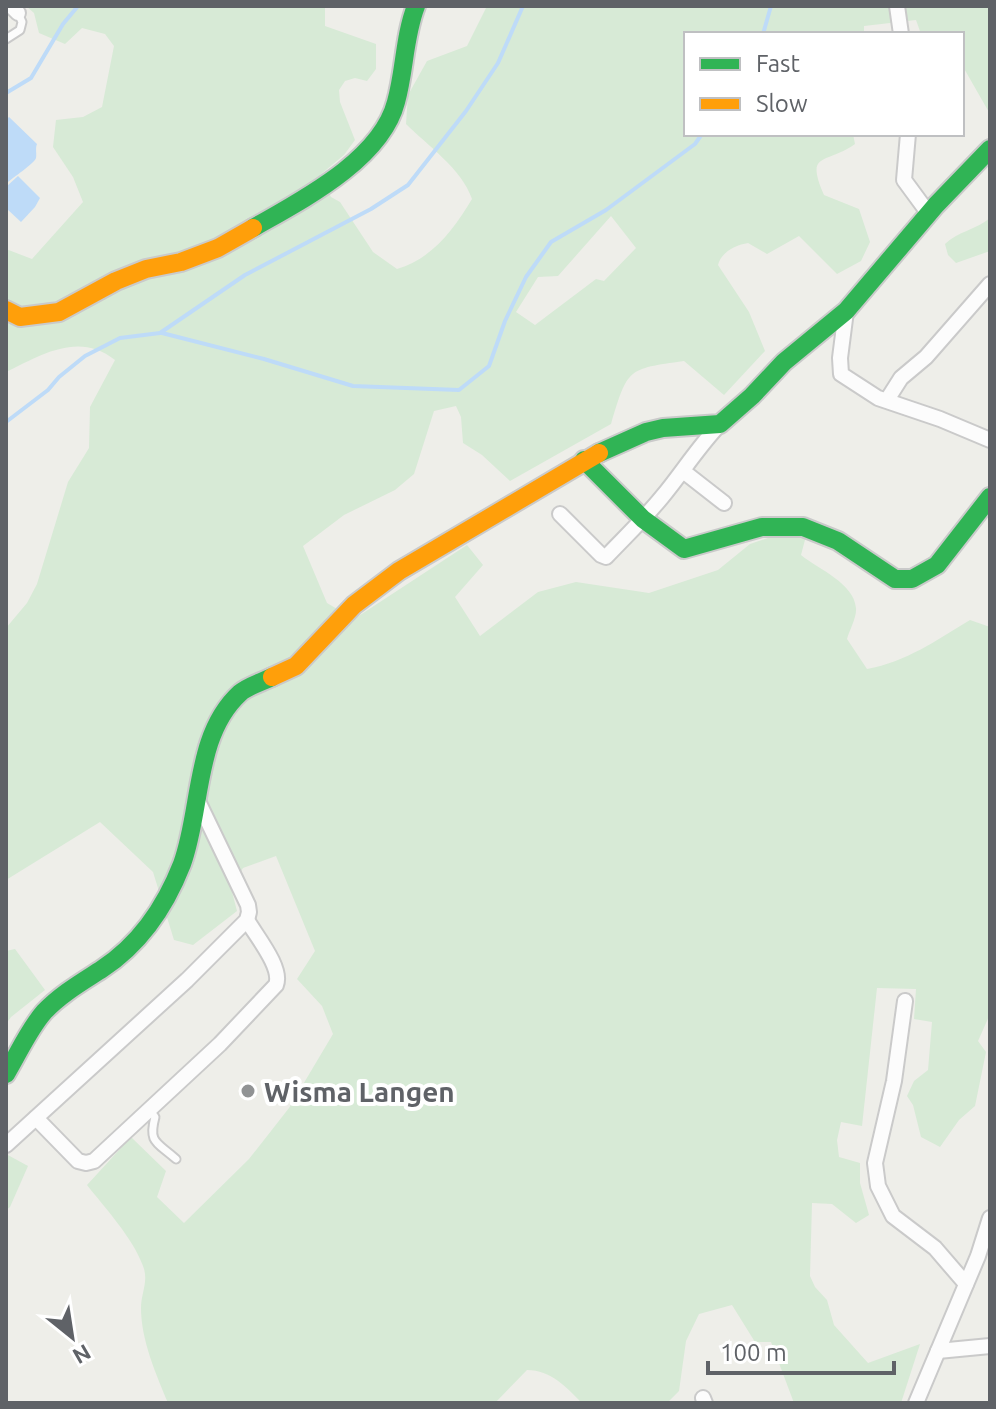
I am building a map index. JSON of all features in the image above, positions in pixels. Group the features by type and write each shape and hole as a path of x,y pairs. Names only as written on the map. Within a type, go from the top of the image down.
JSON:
{"street":[{"path":"6,310 20,317 59,312 116,281 218,248 329,184 383,133 390,122 416,6"},
{"path":"897,6 901,32"},
{"path":"908,136 904,180 929,214"},
{"path":"560,514 606,557 643,519 683,471 695,451 720,424 784,362 846,311 929,214 990,149"},
{"path":"887,400 901,378 926,357 990,284"},
{"path":"846,311 841,374 878,398 988,435"},
{"path":"6,1074 42,1014 69,989 105,967 134,942 155,918 182,863 210,740 230,704 242,691 296,666 354,605 399,571 584,460 646,432 720,424"},
{"path":"584,460 643,519 676,546 684,549 762,527 791,525 813,529 853,550 883,573 903,580 937,565 990,497"},
{"path":"683,471 724,503"},
{"path":"6,1145 187,980 247,920 248,905 197,798"},
{"path":"36,1118 78,1161 94,1161 220,1044 279,979 275,966 247,920"},
{"path":"905,1001 894,1081 875,1163 878,1186 893,1216 935,1248 966,1284"},
{"path":"916,1403 976,1262 990,1218"},
{"path":"976,1262 990,1269"},
{"path":"938,1351 990,1346"}],"lane":[{"path":"6,39 20,30 22,22 14,9"},
{"path":"149,1109 155,1117 150,1131 152,1137 176,1159"}],"green space":[{"path":"26,6 325,6 325,26 376,44 376,69 367,81 355,78 345,81 339,90 340,102 355,140 344,155 320,175 331,197 340,202 373,252 397,269 421,258 441,242 472,199 452,168 406,124 408,95 427,61 467,46 487,6 990,6 990,114 964,68 964,32 920,32 916,20 864,26 864,32 684,32 684,136 853,136 855,144 821,161 817,171 824,195 859,209 870,242 861,261 837,274 799,236 767,254 748,243 734,247 722,256 718,265 749,312 765,351 724,395 684,361 640,370 632,374 627,382 611,424 510,481 482,455 463,443 461,417 456,406 434,411 414,474 395,490 344,515 303,546 327,603 354,619 467,545 483,565 455,597 480,636 538,592 576,582 649,593 718,570 750,544 783,533 806,536 801,555 834,577 854,599 856,612 847,639 867,669 908,656 970,620 990,627 990,1014 978,1041 986,1052 975,1106 959,1120 940,1147 921,1137 913,1105 907,1096 914,1081 928,1070 932,1022 914,1019 916,989 877,988 862,1126 841,1122 837,1140 839,1157 860,1163 860,1183 869,1215 856,1223 832,1204 812,1203 810,1276 827,1300 834,1325 868,1363 920,1344 901,1403 794,1403 771,1342 755,1342 732,1305 699,1314 686,1341 679,1391 667,1403 582,1403 551,1376 527,1370 495,1403 168,1403 144,1332 141,1308 145,1271 126,1234 87,1185 131,1137 166,1171 157,1197 184,1223 249,1159 289,1108 333,1034 322,1006 297,979 315,951 276,856 243,868 231,888 237,911 193,945 174,940 153,872 100,822 6,880 6,628 27,603 37,584 68,482 89,448 90,407 115,360 101,351 74,347 46,353 6,372 6,249 32,259 83,202 73,177 53,147 56,120 83,117 102,107 114,46 105,34 82,28 65,44 39,33 34,13","holes":["611,216 636,248 604,281 596,279 535,325 516,312 538,277 558,276"]},
{"path":"990,218 990,251 956,263 948,255 945,244"},
{"path":"15,949 45,990 6,1024 6,951"},
{"path":"6,1154 28,1166 6,1210"}],"water":[{"path":"9,117 37,144 35,160 6,184 6,120"},
{"path":"18,176 40,198 21,222 6,208 6,187"}],"waterway":[{"path":"6,93 31,78 63,24 78,6"},
{"path":"6,422 85,356 120,338 160,333 245,275 371,209 408,185 466,111 498,63 523,6"},
{"path":"764,32 771,6"},
{"path":"162,333 353,386 459,390 489,366 505,321 526,277 551,242 606,210 695,144 701,136"}],"traffic: fast":[{"path":"253,228 337,176 357,160 388,123 396,102 416,6"},
{"path":"599,453 646,432 720,424 784,362 846,311 936,205 990,149"},
{"path":"584,460 643,519 684,549 762,527 803,527 838,541 895,579 912,579 937,565 990,497"},
{"path":"6,1074 44,1012 116,959 140,936 160,909 182,864 201,774 214,730 225,710 240,693 272,677"}],"traffic: slow":[{"path":"6,310 20,317 59,312 116,281 218,248 253,228"},
{"path":"272,677 296,666 354,605 399,571 599,453"}],"place":[{"name":"Wisma Langen","path":"248,1091"}]}
